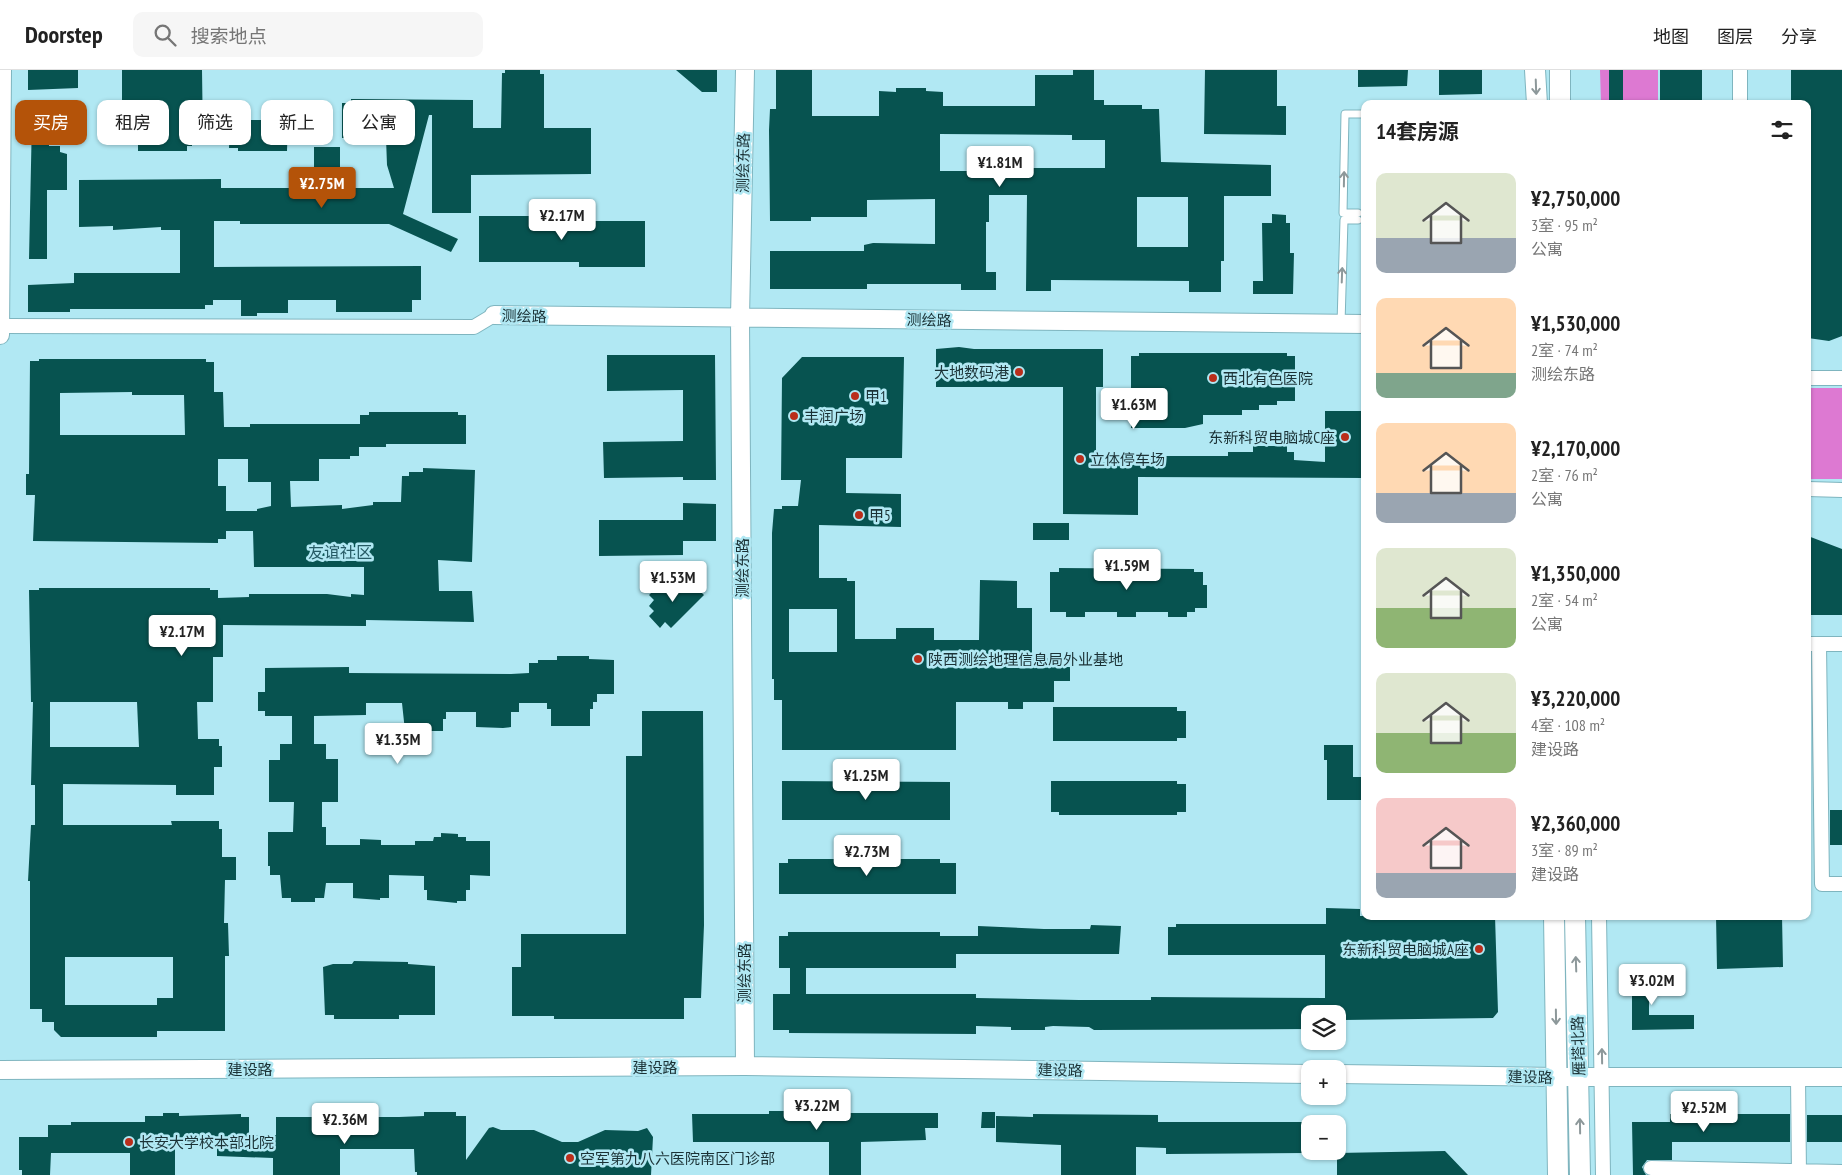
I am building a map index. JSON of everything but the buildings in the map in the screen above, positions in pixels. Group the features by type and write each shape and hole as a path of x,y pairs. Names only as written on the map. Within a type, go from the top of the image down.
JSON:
{"main road":[{"path":"1535,70 1537,100"},
{"path":"1560,70 1560,100"},
{"name":"雁塔北路","path":"1554,920 1558,1175"},
{"name":"雁塔北路","path":"1575,920 1580,1175"}],"street":[{"path":"0,335 2,70"},
{"name":"测绘东路","path":"745,1066 740,318 746,70"},
{"path":"1740,70 1740,100"},
{"path":"0,326 474,327 494,316"},
{"name":"测绘路","path":"494,316 1361,324"},
{"path":"1811,378 1842,378"},
{"path":"1811,489 1842,490"},
{"path":"1842,644 1813,644 1822,884 1842,884"},
{"path":"1599,920 1604,1175"},
{"name":"建设路","path":"0,1070 745,1066 1301,1074"},
{"name":"建设路","path":"1346,1074 1557,1077 1842,1077"},
{"path":"1798,1077 1798,1173"},
{"path":"1651,1168 1798,1173 1842,1172"}],"lane":[{"path":"1341,324 1344,220 1358,217 1344,213 1345,114 1361,114"}],"shaded area":[{"path":"1600,70 1658,70 1658,100 1601,100"},
{"path":"1811,388 1842,388 1842,479 1811,479"}],"place":[{"name":"大地数码港","path":"1019,372"},
{"name":"西北有色医院","path":"1213,378"},
{"name":"甲1","path":"855,396"},
{"name":"丰润广场","path":"794,416"},
{"name":"东新科贸电脑城C座","path":"1345,437"},
{"name":"立体停车场","path":"1080,459"},
{"name":"甲5","path":"859,515"},
{"name":"陕西测绘地理信息局外业基地","path":"918,659"},
{"name":"东新科贸电脑城A座","path":"1479,949"},
{"name":"长安大学校本部北院","path":"129,1142"},
{"name":"空军第九八六医院南区门诊部","path":"570,1158"}],"district":[{"name":"友谊社区","path":"340,552"}]}
